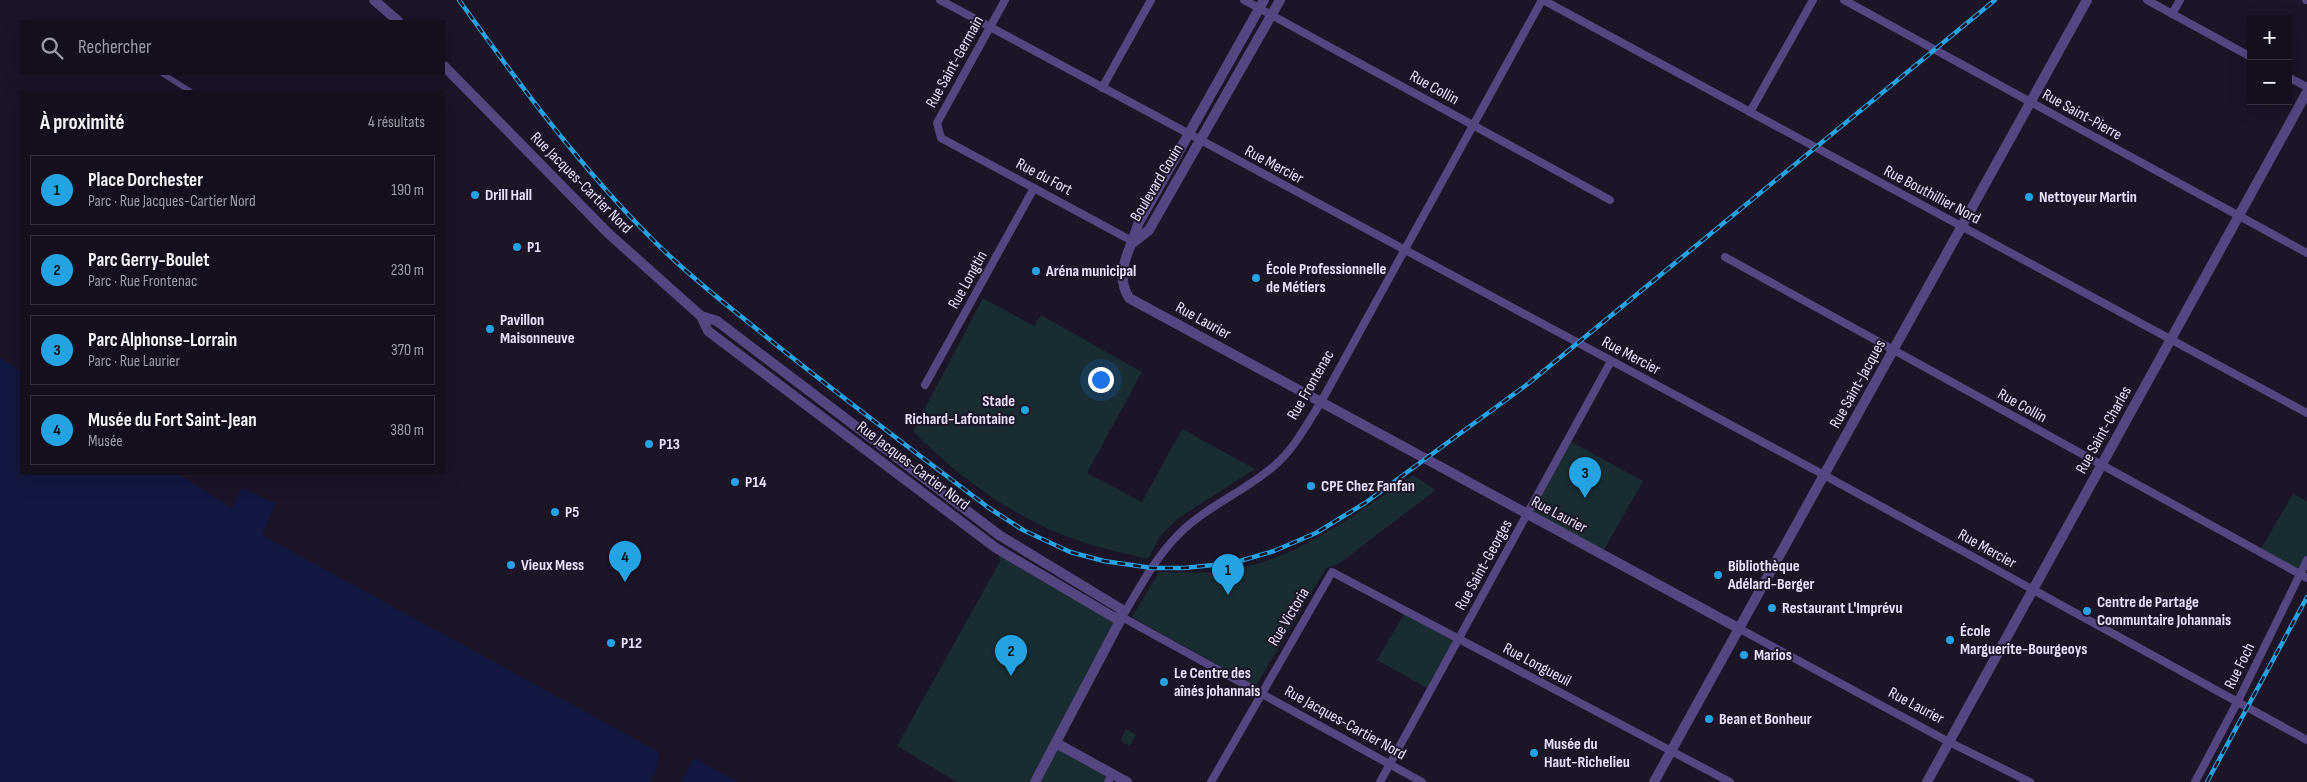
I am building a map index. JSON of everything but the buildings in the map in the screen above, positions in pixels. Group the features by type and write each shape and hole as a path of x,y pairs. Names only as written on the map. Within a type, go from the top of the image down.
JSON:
{"street":[{"path":"374,0 397,20"},
{"name":"Rue Mercier","path":"940,0 1824,476 2307,740"},
{"name":"Rue Saint-Germain","path":"941,138 937,123 1005,0"},
{"path":"1102,88 1151,0"},
{"name":"Rue Collin","path":"1244,0 1262,4 1271,15 1610,200"},
{"name":"Boulevard Gouin","path":"1134,242 1149,230 1280,0"},
{"name":"Rue Bouthillier Nord","path":"1543,0 2307,413"},
{"name":"Rue Frontenac","path":"1034,782 1122,617 1152,568 1178,535 1205,513 1273,466 1287,452 1321,402 1543,0"},
{"path":"1750,112 1813,0"},
{"name":"Rue Saint-Pierre","path":"1844,0 2307,253"},
{"name":"Rue Saint-Jacques","path":"1654,782 2087,0"},
{"path":"2147,0 2247,55"},
{"path":"2172,14 2180,0"},
{"name":"Boulevard Gouin","path":"1134,242 1138,224 1262,4"},
{"name":"Rue Jacques-Cartier Nord","path":"445,67 609,234 701,316 717,322 999,535 1120,609 1122,617 1422,782"},
{"path":"165,75 188,90"},
{"path":"2292,79 2307,87"},
{"name":"Rue Saint-Charles","path":"1927,782 2307,92"},
{"name":"Rue du Fort","path":"941,138 1134,242"},
{"name":"Rue Longtin","path":"925,385 1034,188"},
{"name":"Rue Laurier","path":"1134,242 1122,270 1122,286 1129,298 1949,742 2030,782"},
{"name":"Rue Collin","path":"1725,257 2304,576"},
{"name":"Rue Saint-Georges","path":"1380,782 1611,361"},
{"name":"Rue Foch","path":"2194,782 2304,576 2307,560"},
{"name":"Rue Longueuil","path":"1332,572 1730,782"},
{"name":"Rue Victoria","path":"1211,782 1332,572"},
{"path":"1056,743 1110,778 1126,782"}],"green space":[{"name":"Stade Richard-Lafontaine","path":"983,298 1034,326 1041,315 1142,372 1087,473 1142,502 1182,429 1255,469 1180,517 1160,536 1148,559 1093,545 1060,534 1014,511 971,482 931,449 913,431"},
{"path":"1568,440 1643,481 1601,555 1527,515"},
{"path":"1413,475 1436,490 1337,565 1326,568 1256,686 1132,617 1159,572 1231,570 1281,555 1304,545 1349,519"},
{"path":"2293,494 2307,501 2307,560 2300,574 2259,552"},
{"path":"996,548 1115,622 1029,782 957,782 897,746 1000,561"},
{"path":"1406,611 1459,639 1431,690 1377,660"},
{"path":"1126,729 1136,735 1130,746 1120,741"},
{"path":"1056,743 1112,774 1108,782 1035,782"}],"shaded area":[{"path":"0,357 20,370 20,475 180,475 232,508 242,488 276,503 262,535 659,752 657,768 650,782 0,782"},
{"path":"694,758 739,782 681,782"}],"railway":[{"path":"459,0 504,63 600,184 653,240 715,295 811,373 989,508 1023,530 1070,552 1104,561 1152,568 1184,568 1233,563 1274,551 1316,533 1365,503 1529,383 1995,0"},
{"path":"2207,782 2307,597"}],"place":[{"name":"Drill Hall","path":"475,195"},
{"name":"Nettoyeur Martin","path":"2029,197"},
{"name":"P1","path":"517,247"},
{"name":"Aréna municipal","path":"1036,271"},
{"name":"École Professionnelle de Métiers","path":"1256,278"},
{"name":"Pavillon Maisonneuve","path":"490,329"},
{"name":"Stade Richard-Lafontaine","path":"1025,410"},
{"name":"P13","path":"649,444"},
{"name":"P14","path":"735,482"},
{"name":"CPE Chez Fanfan","path":"1311,486"},
{"name":"Parc Alphonse-Lorrain","path":"1585,498"},
{"name":"P5","path":"555,512"},
{"name":"Vieux Mess","path":"511,565"},
{"name":"Bibliothèque Adélard-Berger","path":"1718,575"},
{"name":"Musée du Fort Saint-Jean","path":"625,582"},
{"name":"Place Dorchester","path":"1228,595"},
{"name":"Restaurant L'Imprévu","path":"1772,608"},
{"name":"Centre de Partage Communtaire Johannais","path":"2087,611"},
{"name":"École Marguerite-Bourgeoys","path":"1950,640"},
{"name":"P12","path":"611,643"},
{"name":"Marios","path":"1744,655"},
{"name":"Parc Gerry-Boulet","path":"1011,676"},
{"name":"Le Centre des aînés johannais","path":"1164,682"},
{"name":"Bean et Bonheur","path":"1709,719"},
{"name":"Musée du Haut-Richelieu","path":"1534,753"}]}
